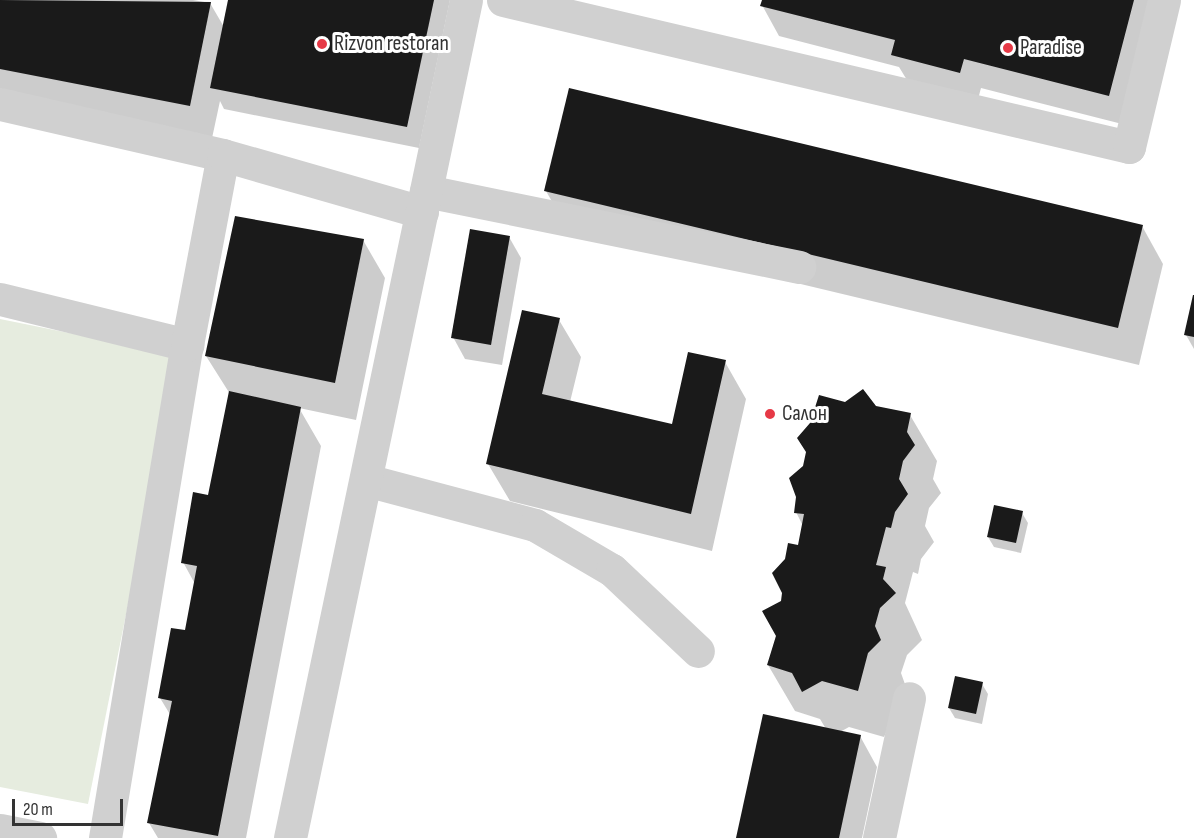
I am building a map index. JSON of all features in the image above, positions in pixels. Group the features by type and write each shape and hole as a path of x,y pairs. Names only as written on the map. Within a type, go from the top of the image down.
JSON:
{"lane":[{"path":"290,838 466,0"},
{"path":"504,0 1129,147 1164,0"},
{"path":"0,104 424,201 799,267"},
{"path":"105,838 187,345 223,155"},
{"path":"0,299 187,345"},
{"path":"366,480 535,525 612,570 698,651"},
{"path":"879,838 909,698"},
{"path":"0,830 40,838"}],"shaded area":[{"path":"0,319 178,355 88,804 0,787"}],"building":[{"path":"0,0 211,2 190,106 0,69"},
{"name":"Rizvon restoran","path":"228,0 434,0 407,127 210,88"},
{"name":"Paradise","path":"762,0 1134,0 1109,96 964,59 960,73 891,55 895,40 760,6"},
{"path":"569,88 1143,225 1118,328 544,191"},
{"path":"235,216 364,239 335,383 205,356"},
{"path":"470,229 510,236 491,345 451,338"},
{"path":"1194,295 1194,337 1184,335"},
{"path":"522,310 560,318 542,394 672,424 688,352 726,360 691,514 486,464"},
{"path":"863,389 876,406 911,413 907,432 915,445 903,461 899,479 908,494 895,512 891,528 886,527 876,565 886,567 883,579 896,593 880,608 875,626 881,640 868,653 858,691 822,681 802,692 792,673 767,665 776,636 762,611 781,601 782,593 772,573 785,559 788,543 798,545 804,514 794,513 796,497 789,478 803,466 806,452 797,438 810,423 819,395 845,402"},
{"path":"229,391 301,407 218,836 147,823 172,701 158,698 171,628 185,630 197,566 181,563 193,492 208,495"},
{"path":"994,505 1023,511 1016,543 987,537"},
{"path":"955,676 983,682 976,714 948,708"},
{"path":"763,714 861,735 839,838 736,838"}],"place":[{"name":"Rizvon restoran","path":"322,44"},
{"name":"Paradise","path":"1008,48"},
{"name":"Салон","path":"770,414"}]}
